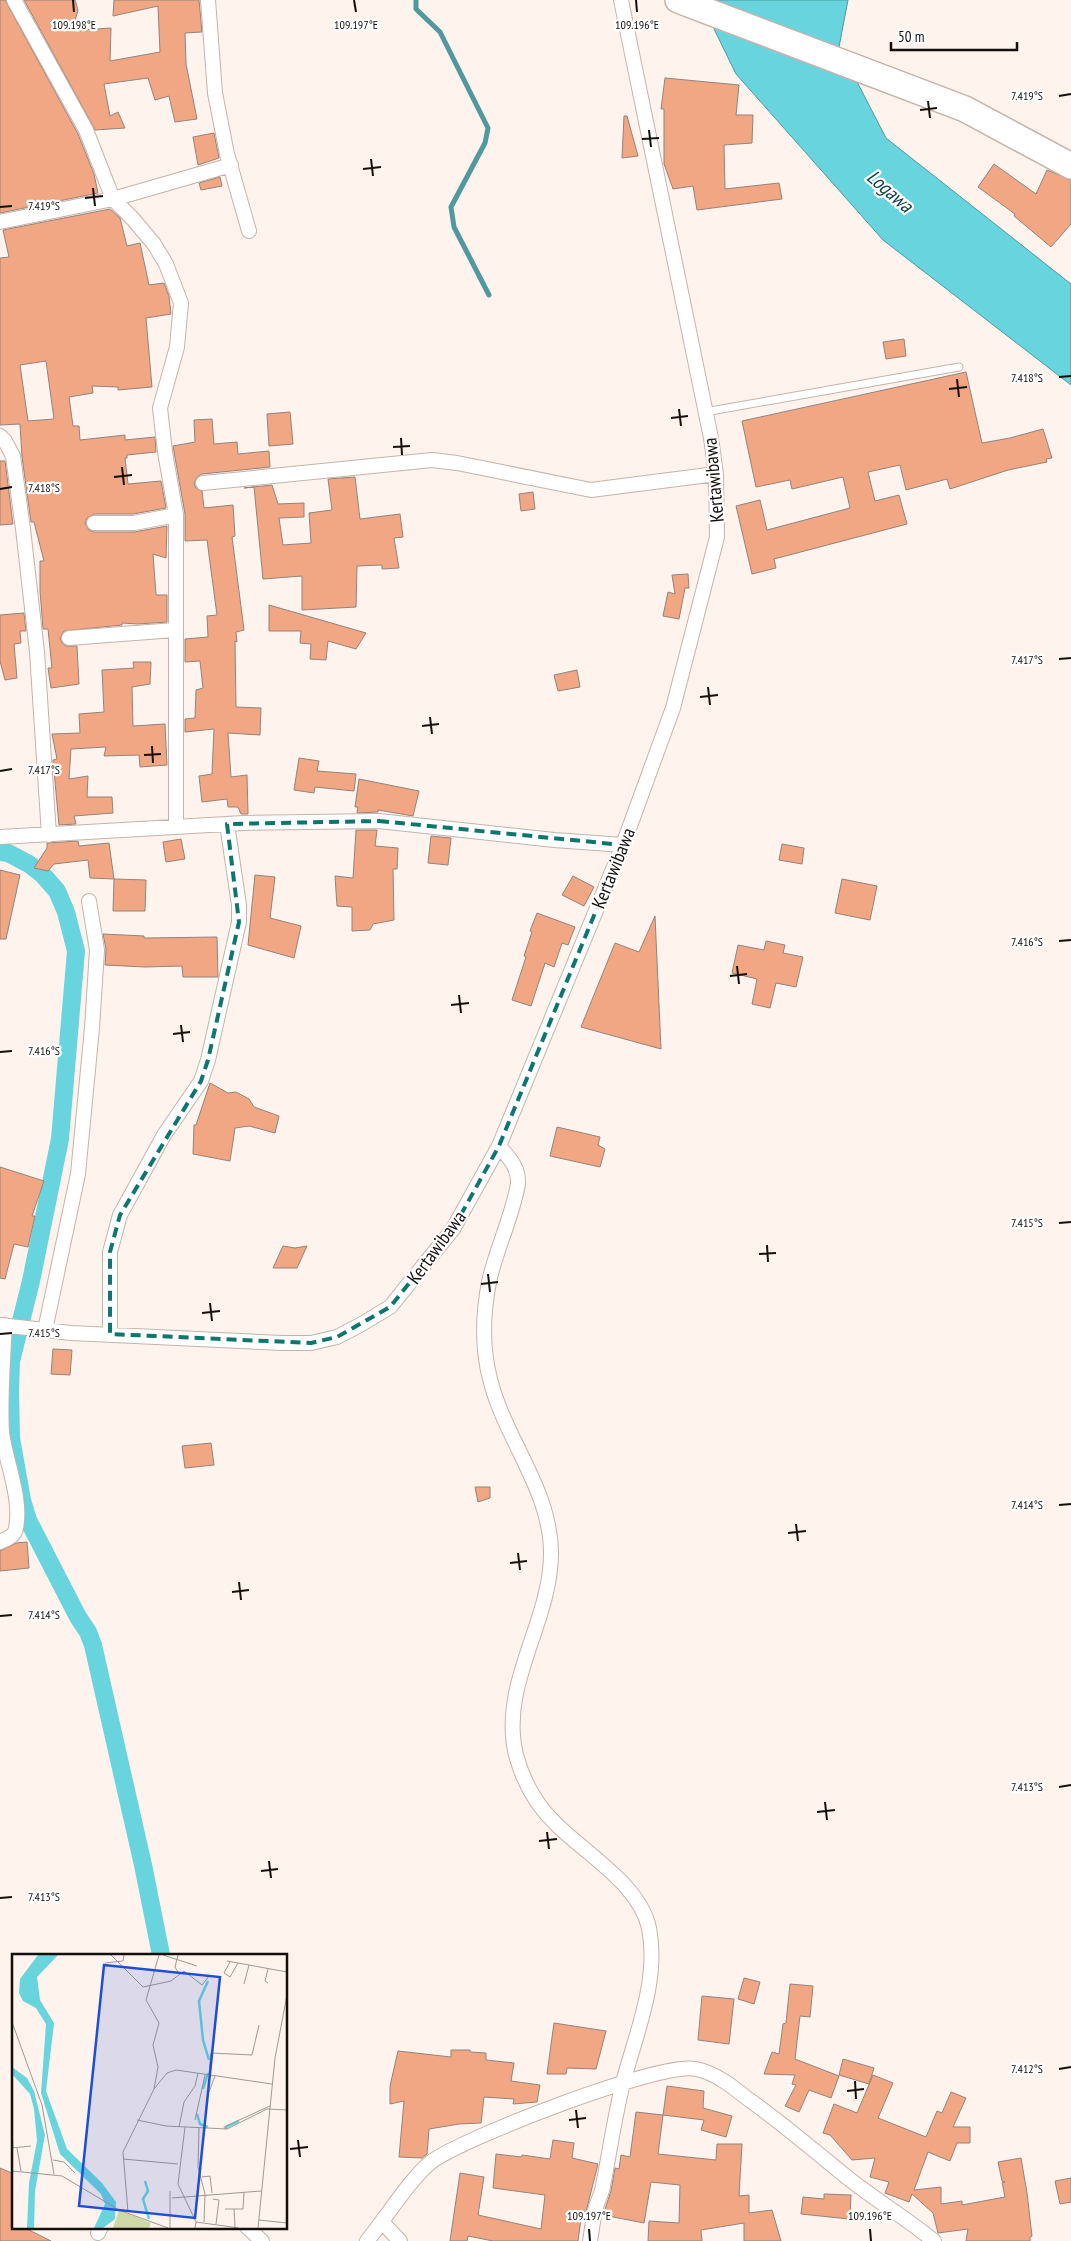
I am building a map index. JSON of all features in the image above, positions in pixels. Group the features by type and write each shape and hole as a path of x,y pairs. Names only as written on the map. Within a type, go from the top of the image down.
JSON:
{"highway":[{"path":"678,0 965,109 1071,166"}],"street":[{"path":"14,0 86,130 113,199 154,244 166,264 181,303 177,347 160,408 164,452 176,515 176,827"},
{"path":"208,0 215,93 248,231"},
{"name":"Kertawibawa","path":"5,1325 71,1333 311,1343 345,1333 390,1307 414,1279 453,1229 498,1146 623,845 673,708 709,576 717,537 716,474 705,412 621,0"},
{"path":"0,222 113,199 231,165"},
{"path":"0,436 5,441 12,456 23,529 36,643 49,834"},
{"path":"203,483 432,460 458,463 591,490 716,474"},
{"path":"94,523 134,523 176,515"},
{"path":"69,638 175,630"},
{"path":"0,837 227,824 379,821 554,840 623,845"},
{"path":"106,1334 110,1252 120,1215 164,1136 200,1081 208,1060 239,922 239,905 227,824"},
{"path":"40,1329 78,1174 92,1028 97,950 88,901"},
{"path":"498,1146 513,1162 519,1174 518,1184 489,1282 484,1335 485,1355 500,1413 529,1472 546,1514 551,1553 549,1585 540,1618 516,1684 513,1726 516,1755 529,1790 554,1822 624,1885 644,1909 649,1930 651,1975 618,2105 590,2241"},
{"path":"0,1542 11,1537 16,1530 17,1522 14,1491 2,1432 5,1325"},
{"path":"367,2241 385,2224 419,2175 430,2163 443,2154 484,2134 623,2086 673,2070 688,2068 697,2069 725,2082 786,2126 844,2176 904,2216 934,2241"},
{"path":"385,2224 399,2239"},
{"path":"248,2228 262,2241"}],"lane":[{"path":"705,412 959,367"}],"highlighted area":[{"path":"379,821 623,845 499,1146 453,1229 390,1307 337,1337 311,1343 110,1334 110,1252 120,1215 201,1081 208,1060 239,922 227,824"}],"water":[{"name":"Logawa","path":"718,0 848,0 839,47 886,138 1071,284 1071,385 883,240 736,74 714,29"}],"building":[{"path":"0,0 5,0 78,134 94,174 98,193 0,213"},
{"path":"24,0 75,0 78,10 73,28 81,27 82,30 111,28 110,61 160,52 158,6 113,16 114,0 199,0 202,32 185,33 186,64 197,119 175,122 169,96 155,100 148,78 104,84 110,116 118,112 125,128 95,130"},
{"path":"665,78 739,85 736,115 753,115 752,143 724,145 725,189 779,183 782,199 697,210 693,186 673,189 664,164 664,109 661,109"},
{"path":"624,116 627,116 638,156 622,158"},
{"path":"214,133 219,158 198,165 193,137"},
{"path":"994,164 1036,194 1047,170 1071,180 1071,224 1051,247 1014,216 1015,214 978,187"},
{"path":"220,177 222,186 201,190 199,183"},
{"path":"110,209 120,218 127,246 140,243 149,285 164,283 169,296 171,314 146,318 152,387 118,390 118,387 92,386 93,393 69,397 73,426 79,426 80,440 125,435 125,440 155,437 156,452 127,455 127,458 125,458 128,484 161,481 166,508 133,514 94,514 87,518 85,523 89,530 94,532 134,532 167,526 166,558 153,554 156,595 167,595 167,622 122,623 122,625 64,631 60,638 62,643 66,646 77,646 79,684 51,688 48,668 52,668 48,629 43,629 40,591 40,561 44,561 34,522 31,522 22,457 20,424 0,425 0,258 9,257 3,230","holes":["46,361 54,419 28,421 20,365"]},
{"path":"904,339 906,356 886,359 883,342"},
{"path":"966,372 982,443 1043,429 1052,458 1046,459 1047,462 1008,470 950,489 947,479 906,490 900,465 868,472 875,501 899,495 907,524 774,559 776,568 752,574 736,506 760,500 767,530 850,508 843,477 792,489 790,480 756,487 742,421"},
{"path":"290,412 293,444 269,446 267,414"},
{"path":"212,419 214,444 237,442 238,454 269,451 270,467 202,474 198,476 194,483 196,488 202,491 204,508 233,505 235,536 232,537 244,630 236,632 237,642 235,641 236,707 261,708 260,735 228,733 231,777 247,775 248,814 241,814 238,807 228,807 227,799 202,802 199,776 212,774 214,729 185,732 185,719 195,718 196,690 203,688 200,661 185,662 185,639 208,637 207,616 217,615 207,540 185,541 185,514 173,446 195,442 194,420"},
{"path":"0,461 5,461 13,524 0,525"},
{"path":"355,477 360,519 400,514 403,537 394,538 399,568 382,569 382,565 357,566 356,607 302,610 302,576 263,579 254,487 244,488 272,485 278,504 304,503 304,517 279,518 283,545 311,543 309,513 332,510 328,479"},
{"path":"533,492 535,509 521,511 519,494"},
{"path":"688,574 689,588 685,588 679,619 663,616 668,592 675,594 672,575"},
{"path":"269,605 366,633 356,649 328,641 326,660 310,659 311,644 300,643 301,631 269,631"},
{"path":"24,613 26,631 20,631 21,643 14,644 17,678 5,680 0,661 0,615"},
{"path":"133,662 151,662 150,684 132,687 133,726 165,724 167,765 140,767 139,755 104,756 106,747 71,749 69,779 88,776 87,797 112,797 113,813 74,816 76,824 59,825 53,760 57,759 52,734 80,733 79,714 104,712 102,670 134,668"},
{"path":"577,670 580,687 558,691 554,675"},
{"path":"299,758 319,761 317,771 356,774 354,791 315,787 314,793 294,790"},
{"path":"359,779 419,791 413,816 378,810 378,812 357,813 358,807 355,807"},
{"path":"356,830 377,830 375,846 398,848 397,869 393,869 394,920 373,924 370,930 352,931 352,907 337,906 335,876 353,878"},
{"path":"431,836 451,838 448,865 428,863"},
{"path":"181,839 185,859 166,862 163,842"},
{"path":"78,841 79,846 109,843 114,879 90,878 88,860 54,864 48,871 34,868 47,848 47,843"},
{"path":"782,844 804,848 802,864 779,860"},
{"path":"0,870 20,875 6,939 0,939"},
{"path":"255,875 275,877 270,918 301,926 294,958 248,945"},
{"path":"573,876 594,887 584,906 562,895"},
{"path":"114,879 146,880 145,911 113,911"},
{"path":"842,879 877,886 870,920 835,913"},
{"path":"537,913 575,927 568,945 562,943 554,967 545,963 531,1006 512,1000 526,957 524,956 532,932 530,931"},
{"path":"655,916 661,1049 581,1027 615,943 639,952"},
{"path":"103,934 144,936 144,938 217,937 218,977 183,977 182,966 105,965 106,949"},
{"path":"766,941 785,945 783,953 803,957 796,987 776,983 770,1008 752,1004 757,979 732,973 738,945 764,950"},
{"path":"210,1083 228,1093 236,1092 249,1099 254,1107 279,1116 275,1133 249,1126 235,1128 230,1161 193,1154 194,1125 196,1125"},
{"path":"557,1127 600,1137 598,1145 605,1149 600,1167 550,1156"},
{"path":"0,1167 44,1181 32,1216 35,1216 28,1247 14,1244 5,1279 0,1278"},
{"path":"283,1246 295,1248 307,1246 297,1268 273,1268"},
{"path":"53,1349 72,1350 70,1375 51,1374"},
{"path":"211,1443 214,1465 185,1468 182,1446"},
{"path":"475,1487 490,1487 490,1498 478,1502"},
{"path":"27,1542 29,1568 0,1571 0,1551 16,1543"},
{"path":"744,1978 760,1982 754,2004 738,1999"},
{"path":"790,1984 813,1986 810,2017 800,2016 795,2059 839,2076 831,2098 809,2090 799,2112 785,2106 796,2085 792,2084 795,2075 764,2074 772,2052 779,2054 783,2024 786,2023"},
{"path":"702,1996 734,1999 729,2044 698,2040"},
{"path":"554,2023 606,2031 596,2069 567,2068 566,2074 547,2074"},
{"path":"451,2050 470,2050 470,2052 486,2053 486,2060 514,2063 511,2081 540,2085 537,2102 513,2104 514,2099 484,2097 481,2123 459,2124 429,2129 427,2154 422,2158 399,2157 404,2101 390,2104 390,2086 398,2051 451,2057"},
{"path":"843,2059 874,2068 869,2084 839,2075"},
{"path":"873,2075 893,2083 878,2118 926,2137 937,2111 942,2113 951,2092 966,2098 953,2127 970,2127 970,2143 957,2143 950,2161 928,2152 914,2190 941,2187 941,2204 962,2201 962,2205 1005,2197 1002,2182 1005,2182 1002,2181 998,2162 1021,2158 1032,2236 1030,2241 966,2241 968,2229 938,2233 933,2213 912,2194 909,2202 885,2193 889,2182 870,2177 875,2158 852,2160 830,2135 823,2133 834,2104 857,2113"},
{"path":"667,2086 704,2091 703,2108 732,2116 726,2137 701,2130 704,2120 663,2115"},
{"path":"636,2112 663,2115 658,2154 716,2160 717,2144 742,2144 739,2196 749,2195 749,2213 772,2210 781,2241 744,2241 744,2223 701,2230 702,2241 648,2241 649,2221 679,2223 680,2185 651,2182 644,2223 603,2215 611,2191 615,2168 619,2169 621,2155 630,2157"},
{"path":"553,2140 574,2143 572,2158 598,2164 586,2212 582,2211 578,2241 493,2241 468,2236 467,2241 450,2241 460,2173 484,2177 478,2215 541,2229 545,2195 493,2188 496,2154 550,2159"},
{"path":"0,2168 12,2173 12,2228 25,2228 51,2241 0,2241"},
{"path":"1071,2178 1071,2202 1060,2204 1055,2181"},
{"path":"824,2194 851,2195 849,2219 801,2214 803,2197 824,2199"}],"waterway":[{"path":"416,0 416,9 440,32 488,128 485,143 451,207 454,227 489,295"},
{"path":"0,852 8,853 29,864 43,875 57,891 66,912 76,951 60,1139 31,1281 11,1361 11,1438 22,1500 28,1520 78,1617 88,1632 93,1645 143,1865 161,1954"}]}
